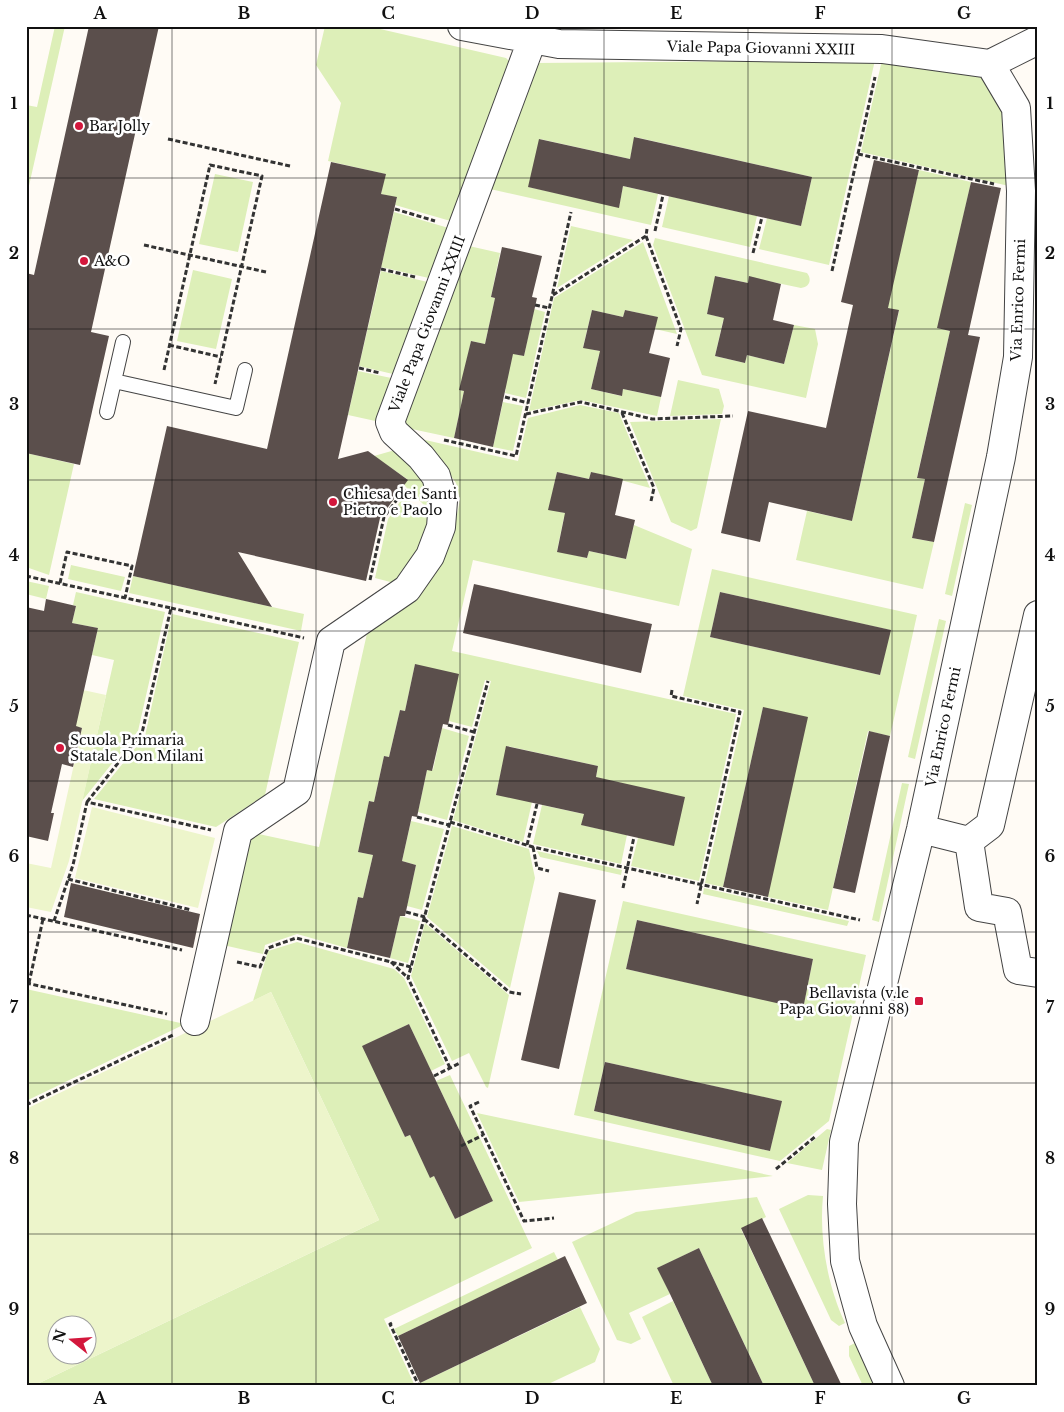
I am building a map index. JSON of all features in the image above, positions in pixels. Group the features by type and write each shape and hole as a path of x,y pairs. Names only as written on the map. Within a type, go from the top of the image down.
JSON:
{"street":[{"name":"Viale Papa Giovanni XXIII","path":"462,26 532,40 591,46 882,49 990,64"},
{"name":"Viale Papa Giovanni XXIII","path":"330,644 331,641 407,590 430,556 441,527 443,501 436,476 421,457 394,432 390,422 532,40"},
{"path":"990,64 1038,40"},
{"name":"Via Enrico Fermi","path":"890,1386 863,1326 845,1261 842,1184 847,1130 921,829 1001,457 1018,357 1021,191 1016,108 990,64"},
{"path":"969,841 990,825 1038,615"},
{"path":"195,1021 236,836 238,831 297,791 330,644"},
{"path":"921,829 969,841"},
{"path":"969,841 979,907 1007,912 1018,970 1038,973"}],"lane":[{"path":"107,412 123,342"},
{"path":"114,380 236,408 244,370"}],"path":[{"path":"832,271 882,49"},
{"path":"168,138 290,166"},
{"path":"858,154 1021,191"},
{"path":"159,390 210,165 262,176 211,402"},
{"path":"655,231 663,195"},
{"path":"395,209 462,229"},
{"path":"440,440 516,456 571,212"},
{"path":"753,253 762,217"},
{"path":"647,229 646,236 681,329 677,346"},
{"path":"552,295 646,236"},
{"path":"144,245 266,272"},
{"path":"381,269 442,283"},
{"path":"535,305 549,308"},
{"path":"169,346 221,357"},
{"path":"505,398 528,403"},
{"path":"526,414 581,402 652,419 733,416"},
{"path":"622,412 654,488 651,501"},
{"path":"361,620 384,517 404,490 441,527"},
{"path":"60,583 67,552 132,566 125,598"},
{"path":"26,576 330,644"},
{"path":"54,921 68,879 87,802 142,733 171,608"},
{"path":"408,978 488,681"},
{"path":"672,690 670,696 740,712 697,904"},
{"path":"448,725 474,732"},
{"path":"87,802 236,836"},
{"path":"527,846 537,804"},
{"path":"417,817 527,846 860,920"},
{"path":"623,888 634,836"},
{"path":"533,847 537,868 549,871"},
{"path":"68,879 218,916"},
{"path":"406,912 424,918 510,992 521,994"},
{"path":"26,915 260,967 268,948 296,938 411,967"},
{"path":"26,1105 194,1025 195,1021 28,983 44,919"},
{"path":"390,962 408,978 450,1068"},
{"path":"434,1076 460,1063"},
{"path":"479,1102 470,1106 524,1221 554,1218"},
{"path":"776,1169 828,1126 847,1130"},
{"path":"461,1146 483,1135"},
{"path":"392,1323 390,1324 419,1386"}],"green space":[{"path":"55,26 65,26 26,199 26,105 37,107"},
{"path":"325,26 367,26 506,58 513,65 454,222 395,205 397,198 381,194 385,174 328,161 341,103 316,65"},
{"path":"875,60 829,265 759,249 767,218 801,226 812,177 635,137 630,159 540,139 529,187 619,207 623,186 658,194 651,225 490,189 537,63"},
{"path":"882,60 978,74 993,87 1002,107 1010,155 1009,186 861,152"},
{"path":"919,170 971,182 938,328 950,331 917,477 925,479 912,538 934,542 923,589 796,560 807,511 852,521 899,311 887,308"},
{"path":"215,174 253,182 238,252 199,244"},
{"path":"669,196 757,216 750,247 662,227"},
{"path":"394,212 452,229 433,279 381,267"},
{"path":"571,226 633,240 557,288"},
{"path":"655,238 807,273 809,282 801,288 749,277 748,283 716,276 707,314 739,321 738,325 723,321 715,356 745,363 747,355 784,364 794,325 815,329 818,344 806,398 702,375 653,245"},
{"path":"643,242 677,334 655,329 657,317 625,310 623,317 592,310 583,347 615,355 614,358 599,355 591,389 621,396 623,389 661,397 657,416 581,400 529,411 554,298"},
{"path":"469,246 500,253 491,297 495,298 485,344 471,341 460,390 464,391 454,438 407,428 403,422"},
{"path":"193,270 232,279 216,349 177,341"},
{"path":"381,271 432,283 397,375 359,366"},
{"path":"534,309 545,312 526,398 505,393 506,389 504,388 511,353 524,356"},
{"path":"358,371 396,379 380,422 348,415"},
{"path":"678,380 719,389 724,406 722,414 670,416"},
{"path":"503,402 523,406 513,451 493,447"},
{"path":"580,405 619,413 650,488 591,472 589,479 557,472 549,509 580,517 564,517 557,551 587,558 589,551 626,559 634,525 692,549 679,606 473,560 452,651 736,714 699,881 631,866 638,838 596,777 598,766 507,746 496,794 532,802 523,842 453,820 491,681 485,680 472,727 449,721 415,664 405,711 400,710 389,757 384,756 374,802 369,801 358,852 373,855 363,898 358,897 347,948 297,934 265,945 263,954 223,945 249,832 319,847 368,629 450,538 460,500 456,483 435,453 412,437 518,461 528,418"},
{"path":"721,419 697,528 691,531 671,522 630,422"},
{"path":"395,450 424,473 435,516 404,485 407,479 374,456"},
{"path":"26,453 74,464 49,575 26,567"},
{"path":"404,496 432,523 402,585 375,578 388,519"},
{"path":"965,503 972,505 952,596 945,594"},
{"path":"71,565 125,577 121,591 68,579"},
{"path":"712,569 917,615 890,736 868,731 828,910 768,897 763,707 723,887 705,883 744,710 683,696","holes":["720,592 890,630 880,675 710,637"]},
{"path":"133,576 304,614 301,631 129,593"},
{"path":"26,581 49,586 46,599 26,594"},
{"path":"76,592 165,612 138,731 82,801 114,660 92,655 98,628 72,623 76,606 73,605"},
{"path":"172,614 299,642 265,795 216,827 94,799 145,736"},
{"path":"939,619 946,621 915,759 908,757"},
{"path":"46,682 106,695 69,861 51,912 26,907 26,863 51,868 82,728 47,720"},
{"path":"442,728 469,736 447,820 418,812 427,770 433,770"},
{"path":"902,783 909,784 879,922 872,920"},
{"path":"542,805 584,814 582,825 627,835 621,864 533,844"},
{"path":"92,807 215,838 198,908 75,878"},
{"path":"411,821 444,829 422,910 407,906 416,865 402,861"},
{"path":"452,826 529,849 535,878 510,988 427,917"},
{"path":"537,851 622,870 621,875 540,857"},
{"path":"704,888 849,921 847,926 703,894"},
{"path":"623,901 866,955 829,1121 780,1161 574,1115","holes":["637,920 813,959 803,1008 626,969","605,1062 781,1101 770,1151 594,1111"]},
{"path":"400,916 420,921 408,963 390,958"},
{"path":"425,923 509,995 488,1088 469,1053 452,1061 411,976"},
{"path":"297,942 394,969 404,978 445,1064 431,1071 409,1024 363,1046 405,1137 410,1135 430,1177 434,1176 455,1219 493,1201 436,1081 450,1075 532,1248 384,1319 415,1386 33,1386 79,1364 98,1364 98,1355 379,1220 271,992 253,1001 268,951"},
{"path":"26,989 185,1024 26,1101"},
{"path":"271,992 379,1220 98,1355 98,1314 48,1314 48,1364 79,1364 33,1386 26,1386 26,1109"},
{"path":"477,1113 773,1176 519,1202"},
{"path":"827,1129 831,1130 822,1170 787,1163"},
{"path":"808,1195 823,1196 823,1244 833,1293 845,1323 839,1326 831,1320 779,1209"},
{"path":"757,1197 766,1217 741,1229 815,1386 764,1386 699,1248 658,1268 670,1294 629,1313 641,1339 631,1344 617,1340 572,1242 636,1212"},
{"path":"554,1252 558,1260 398,1336 394,1329"},
{"path":"673,1301 713,1386 674,1386 642,1317"},
{"path":"580,1307 600,1349 595,1362 544,1386 422,1386 420,1383"},
{"path":"855,1343 875,1386 863,1386 849,1356 849,1346"}],"building":[{"path":"89,26 159,26 91,332 109,336 80,465 26,453 26,273 34,275"},
{"path":"634,137 812,177 801,226 623,186 619,208 528,187 539,139 630,159"},
{"path":"874,160 919,170 888,308 899,310 852,521 769,502 760,542 721,533 748,411 826,428 853,305 841,302"},
{"path":"331,162 386,174 381,194 397,197 338,459 368,451 408,480 380,518 366,581 238,552 272,607 133,576 167,426 267,449"},
{"path":"971,182 1001,188 968,335 980,337 934,542 912,538 925,479 917,478 950,331 937,328"},
{"path":"502,247 542,256 532,297 537,298 524,356 513,354 493,447 454,438 464,391 459,390 471,341 485,344 495,298 491,297"},
{"path":"715,276 748,283 749,276 781,284 773,320 794,325 784,364 747,355 745,363 715,356 724,318 707,314"},
{"path":"592,310 623,317 625,310 658,317 649,353 670,358 661,397 623,389 622,396 591,389 600,351 583,348"},
{"path":"557,472 589,479 591,472 623,479 615,515 635,520 626,559 589,551 587,558 557,552 565,513 548,510"},
{"path":"474,584 652,624 641,673 463,633"},
{"path":"720,592 891,630 880,675 710,637"},
{"path":"46,599 76,606 72,623 98,628 76,726 82,728 73,767 62,764 51,813 54,813 48,841 26,836 26,607 44,611"},
{"path":"415,664 459,674 448,725 443,724 432,771 427,770 417,817 412,816 402,861 416,865 405,916 400,916 390,958 347,948 358,897 363,898 373,855 358,852 369,801 374,802 384,756 389,757 400,710 405,711"},
{"path":"763,707 808,717 768,897 723,887"},
{"path":"869,731 890,736 855,893 833,888"},
{"path":"506,746 598,766 596,777 685,797 674,846 581,825 584,814 496,795"},
{"path":"71,883 200,914 193,948 64,917"},
{"path":"559,892 596,900 559,1069 521,1060"},
{"path":"637,920 813,959 803,1009 626,969"},
{"path":"409,1024 493,1201 455,1219 434,1176 430,1178 410,1135 405,1137 362,1046"},
{"path":"605,1062 782,1101 770,1151 594,1111"},
{"path":"762,1218 842,1386 815,1386 741,1228"},
{"path":"699,1248 764,1386 713,1386 657,1268"},
{"path":"565,1256 587,1303 420,1383 398,1336"}],"place":[{"name":"Bar Jolly","path":"79,126"},
{"name":"A&O","path":"84,261"},
{"name":"Chiesa dei Santi Pietro e Paolo","path":"333,502"},
{"name":"Scuola Primaria Statale Don Milani","path":"60,748"},
{"name":"Bellavista (v.le Papa Giovanni 88)","path":"919,1001"}]}
